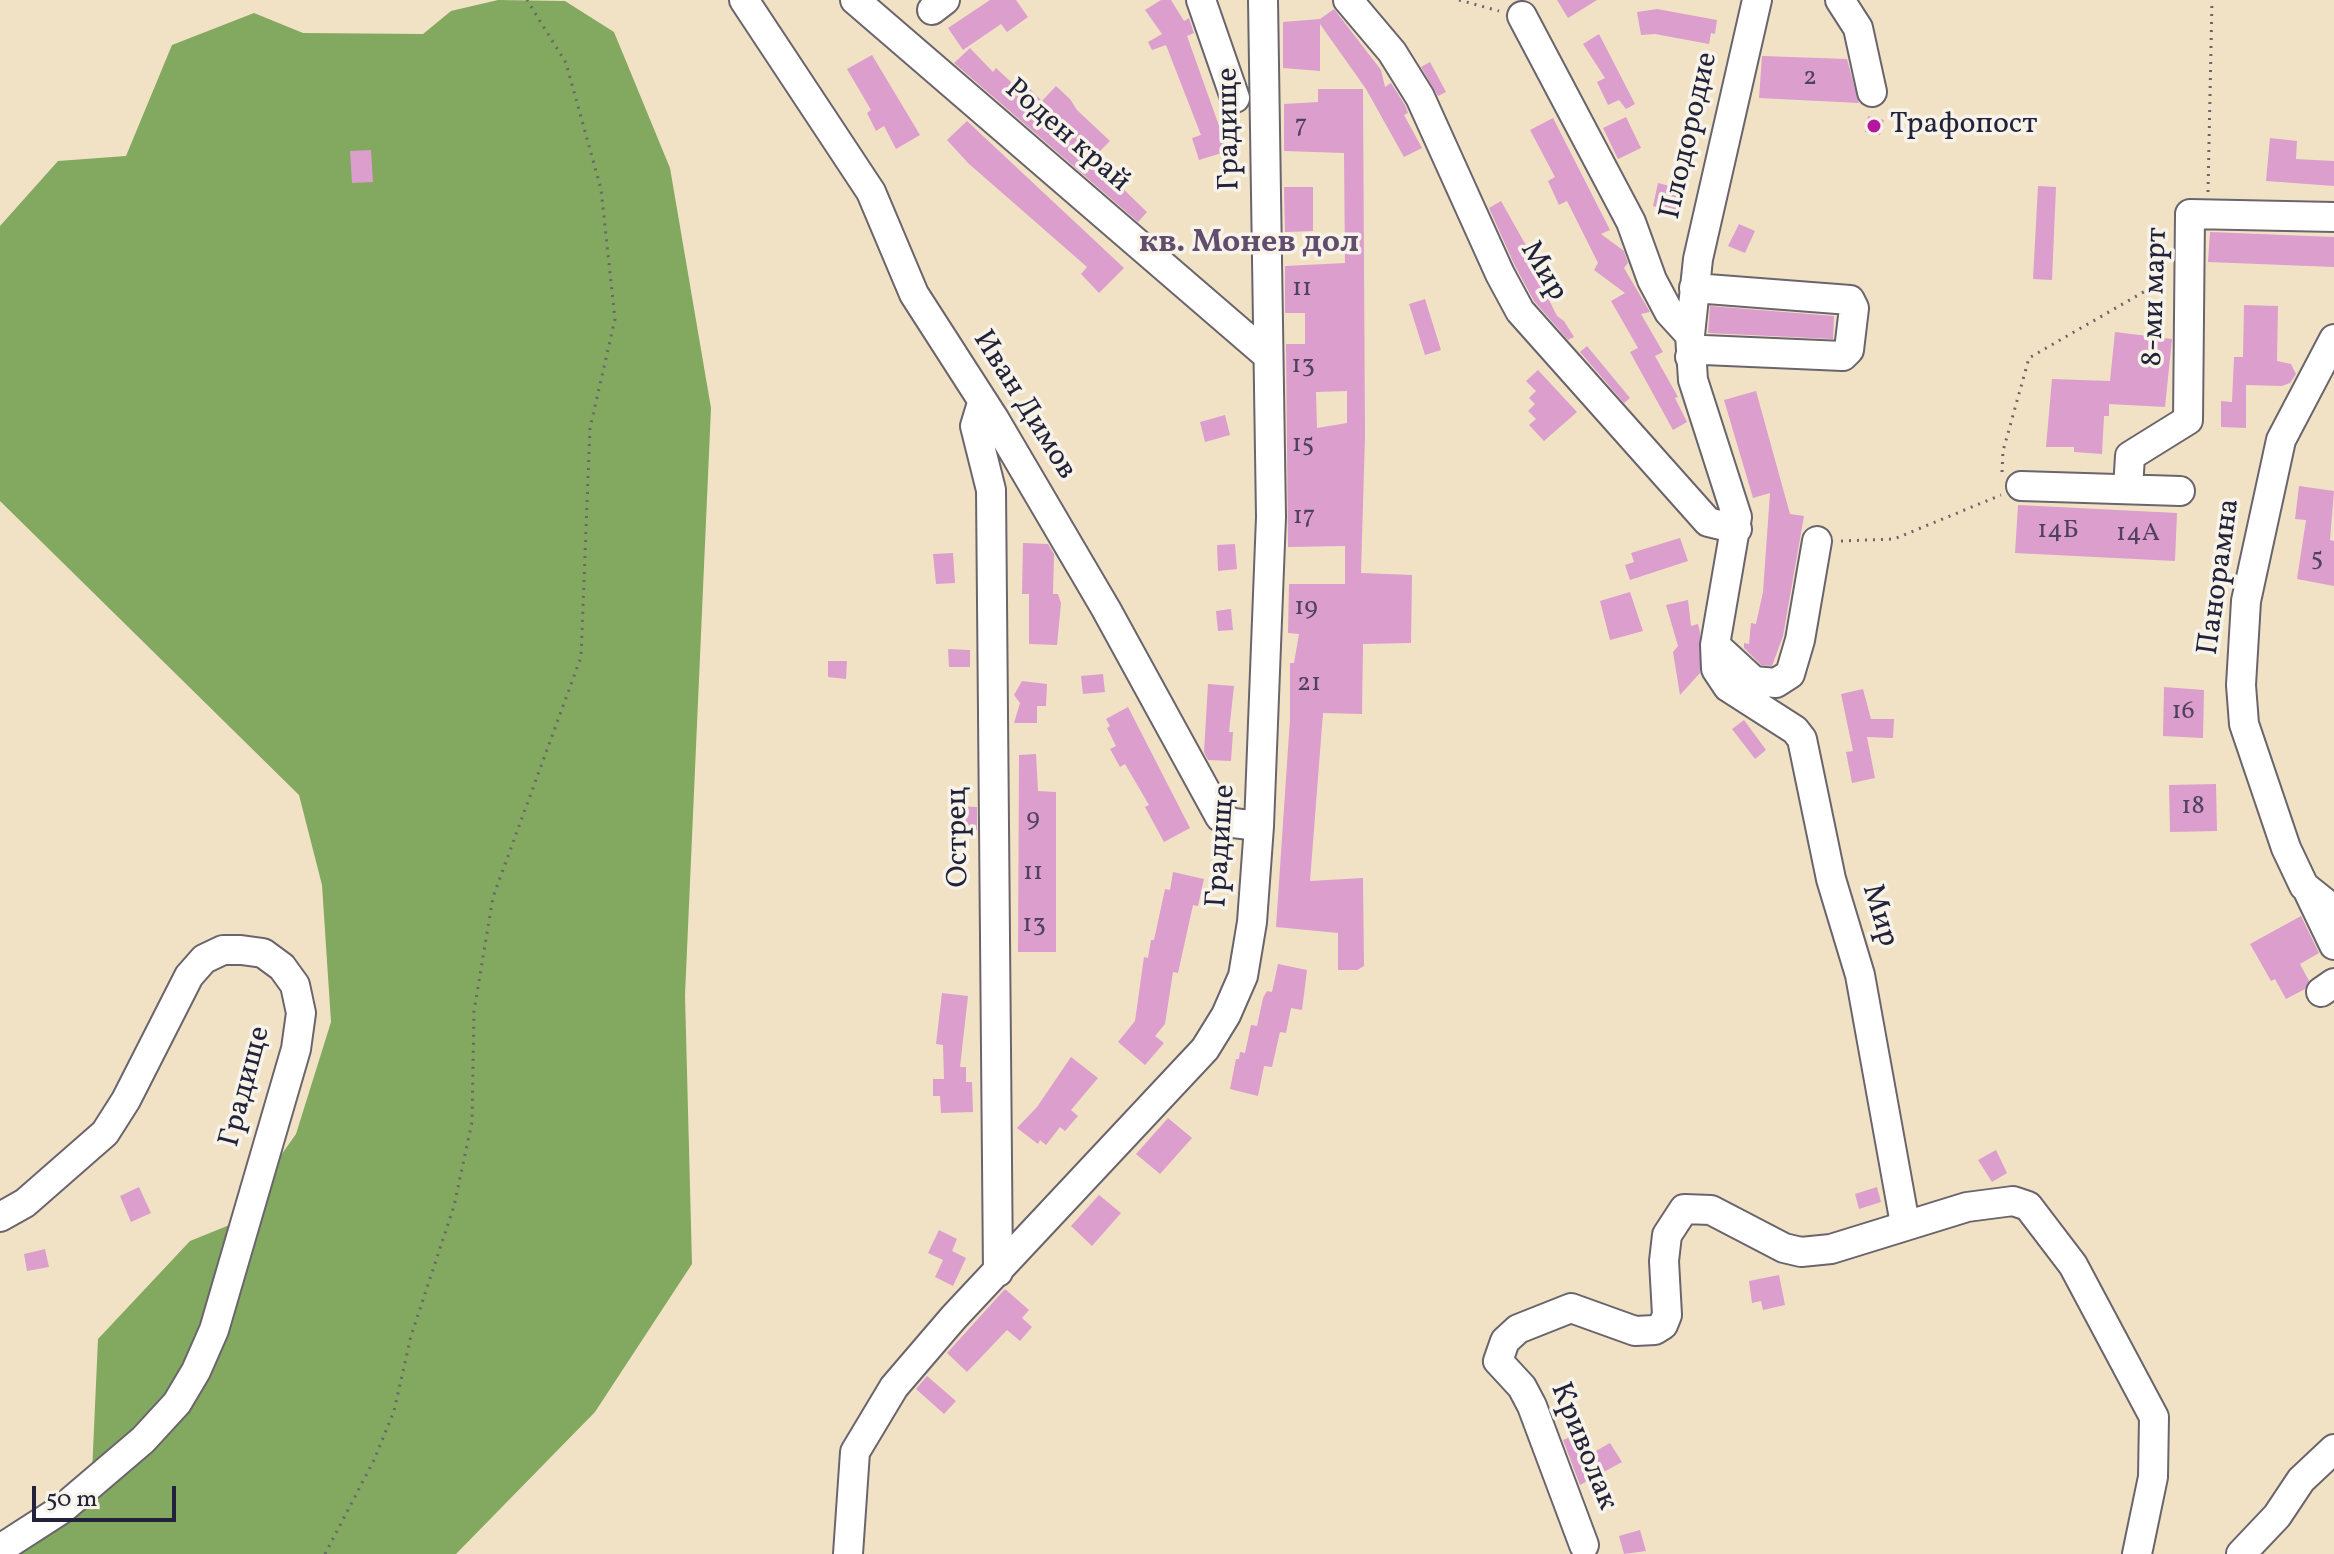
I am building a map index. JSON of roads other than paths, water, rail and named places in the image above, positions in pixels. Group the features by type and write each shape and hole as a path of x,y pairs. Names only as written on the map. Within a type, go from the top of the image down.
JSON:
{"street":[{"name":"Иван Димов","path":"744,0 871,192 914,294 1106,609 1220,817 1233,823 1259,826"},
{"name":"Роден край","path":"855,0 1268,356"},
{"path":"1201,0 1235,98"},
{"name":"Градище","path":"848,1554 855,1452 872,1418 904,1375 1205,1049 1226,1015 1243,976 1252,922 1259,826 1271,517 1263,0"},
{"name":"Мир","path":"1348,0 1392,52 1420,97 1500,274 1520,311 1708,522 1737,529"},
{"name":"Плодородие","path":"1694,288 1757,0"},
{"path":"1840,0 1858,28 1872,92"},
{"name":"Мир","path":"1522,16 1631,222 1652,280 1690,346"},
{"name":"8-ми март","path":"2128,489 2130,456 2188,420 2190,214 2334,217"},
{"path":"1690,346 1704,350 1843,356 1849,350 1854,308 1850,300 1694,288"},
{"name":"Мир","path":"1694,288 1690,346 1707,427 1733,498 1737,529 1715,645 1716,669 1728,687 1795,730 1802,739 1831,879 1860,975 1905,1224"},
{"name":"Панорамна","path":"2334,339 2281,440 2246,601 2241,685 2244,724 2262,785 2307,889 2334,910"},
{"name":"Острец","path":"982,403 975,426 991,490 998,1272"},
{"path":"2010,491 2180,491"},
{"path":"1715,645 1754,681 1776,683 1790,674 1800,640 1817,541"},
{"path":"2334,877 2314,889 2307,889 2334,945"},
{"name":"Градище","path":"0,1217 25,1203 105,1133 126,1100 189,976 204,959 223,950 241,950 263,953 282,967 295,985 301,1013 296,1049 214,1330 196,1371 177,1403 143,1440 62,1509 0,1549"},
{"path":"1905,1224 1993,1202 2013,1201 2028,1206 2073,1265 2154,1417 2153,1477 2137,1554"},
{"name":"Криволак","path":"1584,1545 1532,1406 1522,1387 1498,1361 1505,1341 1539,1318 1571,1308 1635,1331 1655,1330 1663,1325 1667,1315 1664,1261 1667,1235 1684,1209 1711,1210 1784,1248 1801,1252 1831,1249 1905,1224"},
{"path":"2241,1554 2277,1516 2301,1480 2334,1449"}],"place":[{"name":"Трафопост","path":"1874,126"}],"district":[{"name":"кв. Монев дол","path":"1249,245"}]}
